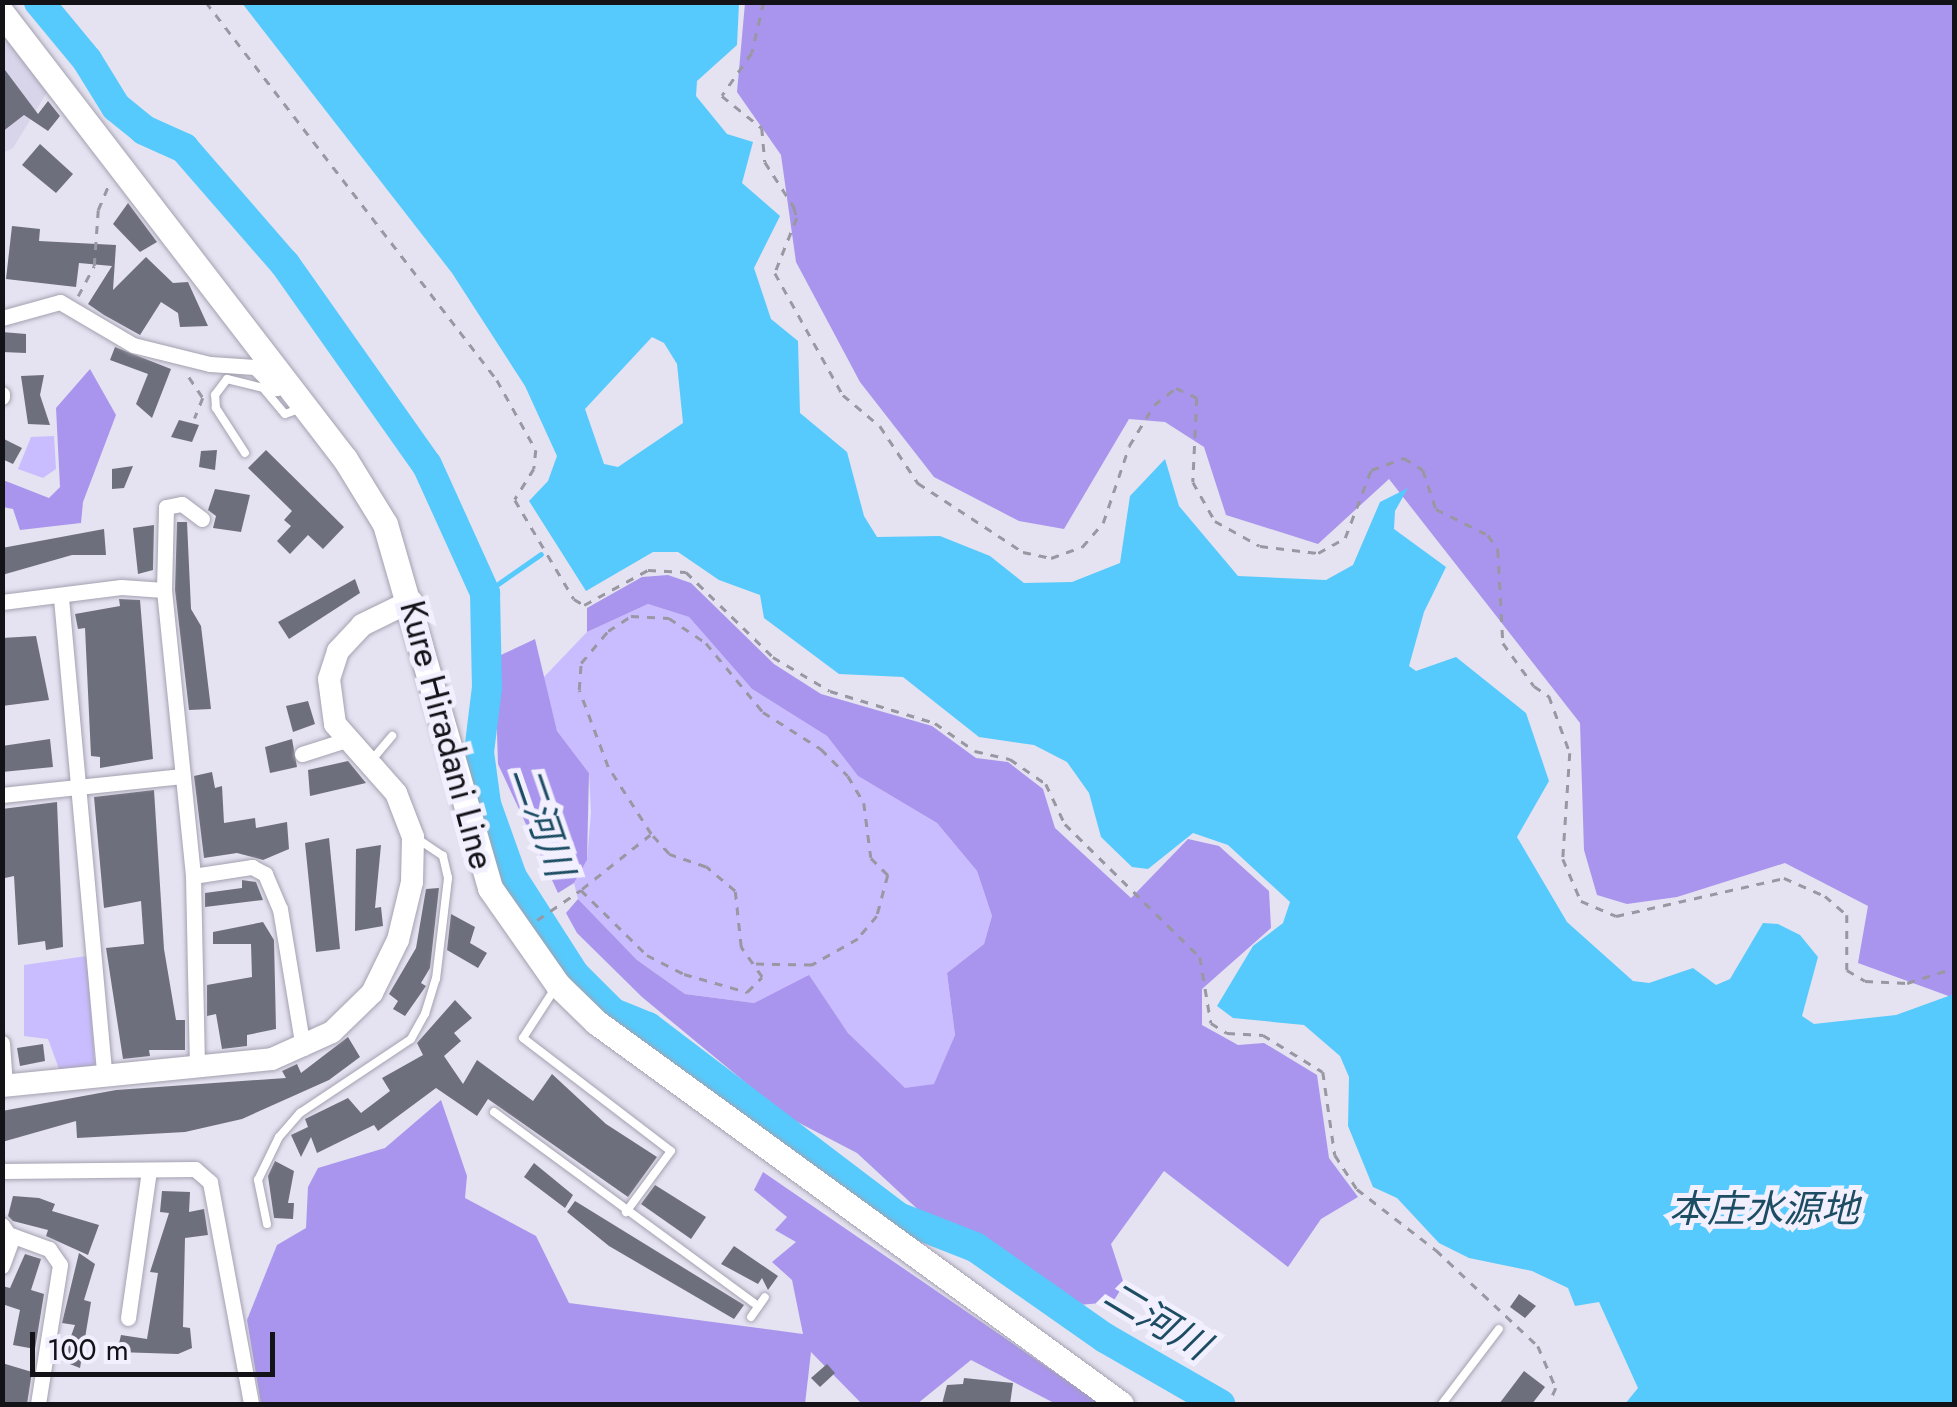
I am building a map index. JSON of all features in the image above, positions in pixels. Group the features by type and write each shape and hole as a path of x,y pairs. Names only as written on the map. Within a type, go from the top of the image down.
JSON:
{"main road":[{"name":"Kure Hiradani Line","path":"2,13 386,524 411,601 433,701 490,888 558,985 596,1022 1121,1404"}],"street":[{"path":"2,318 43,302 72,305 133,346 184,358 254,367 300,408"},
{"path":"197,1064 193,876 164,590 166,507 182,504 202,519"},
{"path":"2,602 60,598 121,587 164,590"},
{"path":"60,598 104,1075"},
{"path":"2,1043 4,1086 197,1064 272,1060 332,1032 372,992 398,940 412,882 414,837 396,793 349,739 329,704 338,651 362,625 411,601"},
{"path":"302,754 349,739"},
{"path":"2,794 182,776"},
{"path":"193,876 252,867 265,874 280,909 302,1048"},
{"path":"2,1171 195,1169 210,1182 251,1404"},
{"path":"128,1318 149,1170"},
{"path":"2,1266 8,1230 49,1249 60,1265 38,1404"}],"lane":[{"path":"244,453 216,408 215,395 227,380 263,388 286,414 300,408"},
{"path":"371,761 392,736"},
{"path":"267,1224 258,1180 279,1136 300,1114 411,1040 425,1014 436,979 448,878 444,856 414,837"},
{"path":"558,985 523,1038 670,1151 626,1212"},
{"path":"494,1112 758,1306"},
{"path":"751,1318 765,1296"},
{"path":"1442,1404 1499,1329"}],"path":[{"path":"206,2 498,380 536,450 534,469 515,500 574,599 584,605 648,570 686,572 773,657 830,691 936,722 975,751 1010,759 1046,784 1065,824 1200,957 1211,1023 1227,1033 1263,1034 1323,1072 1335,1156 1350,1178 1538,1346 1556,1388 1548,1404"},
{"path":"764,2 752,53 722,96 762,128 765,162 794,207 797,218 774,273 842,394 880,426 918,483 1023,552 1052,558 1082,548 1103,523 1129,446 1154,405 1176,388 1197,398 1194,482 1215,521 1260,546 1318,553 1345,538 1371,470 1404,458 1424,470 1436,509 1488,535 1498,550 1503,643 1549,696 1570,753 1563,859 1581,902 1616,916 1784,878 1825,896 1847,916 1847,970 1865,982 1907,984 1954,968"},
{"path":"72,305 94,266 104,190 123,174"},
{"path":"184,358 182,368 203,398 195,418"},
{"path":"581,890 647,954 684,974 746,992 762,977 740,947 735,891 725,878 670,854 651,834 608,767 576,675 608,631 632,616 669,618 706,643 741,691 821,749 864,803 871,858 888,875 876,916 858,940 812,965 756,964"},
{"path":"527,927 651,834"}],"shaded area":[{"path":"745,3 1954,3 1954,998 1858,963 1868,906 1785,863 1677,897 1627,904 1597,895 1584,850 1580,723 1389,479 1318,544 1226,515 1204,447 1165,422 1129,419 1064,529 1019,521 934,477 860,382 796,262 781,155 737,92"},
{"path":"2,29 49,89 13,148 3,153"},
{"path":"90,369 116,415 83,502 81,523 20,530 13,509 3,507 3,480 49,498 60,487 56,408"},
{"path":"54,436 56,469 43,478 18,469 31,437"},
{"path":"668,575 691,583 774,664 821,694 932,726 976,758 1008,762 1043,789 1055,828 1131,898 1188,839 1219,846 1269,891 1271,928 1202,989 1202,1025 1238,1045 1264,1043 1317,1075 1329,1158 1358,1197 1321,1219 1288,1267 1164,1171 1111,1244 1124,1284 1113,1302 1067,1306 977,1235 938,1228 857,1153 786,1116 642,997 577,933 566,913 578,899 637,960 685,994 754,1003 809,975 848,1033 905,1088 934,1084 955,1035 947,973 984,944 992,916 977,871 937,823 858,776 827,736 752,689 689,617 648,604 587,632 587,608 642,577"},
{"path":"648,604 689,617 752,689 827,736 858,776 937,823 977,871 992,916 984,944 947,973 955,1035 935,1084 905,1089 848,1033 809,976 754,1003 685,994 637,960 578,899 574,883 587,860 589,773 557,731 543,678 587,632"},
{"path":"535,639 557,731 589,773 587,860 574,883 558,893 498,764 495,671 501,655"},
{"path":"87,956 95,1067 59,1069 48,1039 24,1036 24,965"},
{"path":"441,1100 467,1176 465,1198 536,1236 569,1303 803,1334 792,1280 772,1262 796,1242 775,1230 787,1217 754,1190 763,1172 1101,1404 1056,1404 971,1360 917,1404 862,1404 811,1352 805,1404 261,1404 247,1320 277,1245 306,1228 308,1187 318,1168 385,1148"}],"water":[{"name":"本庄水源地","path":"242,3 739,3 737,45 697,81 696,96 727,134 753,142 742,183 780,216 754,268 771,319 798,341 800,413 847,452 864,516 877,537 940,536 990,556 1024,583 1072,582 1120,563 1130,496 1165,459 1179,506 1238,576 1326,580 1353,565 1380,502 1408,488 1395,511 1394,529 1446,567 1424,612 1409,666 1416,671 1456,657 1526,713 1549,781 1517,837 1567,922 1633,981 1649,983 1693,968 1716,985 1730,979 1763,923 1778,924 1800,935 1818,957 1802,1016 1814,1024 1896,1015 1954,994 1954,1404 1625,1404 1638,1388 1599,1302 1575,1306 1568,1288 1532,1271 1469,1258 1439,1243 1397,1198 1373,1187 1348,1126 1349,1077 1340,1056 1304,1025 1233,1018 1217,1006 1253,946 1283,923 1290,902 1228,845 1193,833 1148,869 1132,867 1101,837 1089,793 1067,762 1034,745 979,737 903,677 839,674 764,618 760,595 719,580 678,552 653,552 586,591 529,501 548,481 557,456 525,386 452,273","holes":["652,337 664,343 677,364 683,423 618,467 604,464 585,409"]}],"building":[{"path":"2,66 38,114 48,101 60,116 48,131 24,115 2,132"},
{"path":"40,144 73,174 56,193 22,165"},
{"path":"128,203 157,242 140,252 113,224"},
{"path":"12,226 40,229 39,241 116,245 113,290 146,257 173,283 188,282 208,326 180,327 178,313 161,302 140,335 104,315 88,304 112,266 79,263 76,287 6,279"},
{"path":"2,332 26,334 26,353 2,352"},
{"path":"115,347 171,369 152,418 136,404 148,374 110,360"},
{"path":"44,375 40,395 50,425 28,424 21,376"},
{"path":"179,420 199,425 192,442 171,437"},
{"path":"2,438 22,448 13,464 2,459"},
{"path":"217,450 215,470 199,467 201,451"},
{"path":"266,450 344,527 323,549 308,535 290,554 277,541 291,526 284,520 292,511 248,468"},
{"path":"133,466 124,488 112,489 112,469"},
{"path":"215,489 250,495 241,532 213,528 216,516 208,510"},
{"path":"177,522 187,522 191,609 201,626 211,709 189,710 175,590"},
{"path":"154,525 153,570 138,574 133,528"},
{"path":"104,529 106,555 72,555 2,575 2,548"},
{"path":"355,579 360,593 289,639 278,622"},
{"path":"119,599 140,600 153,759 100,768 100,757 91,756 85,628 78,629 75,614 120,606"},
{"path":"36,636 49,700 2,706 2,638"},
{"path":"308,701 315,724 293,732 286,706"},
{"path":"50,739 53,767 2,772 2,746"},
{"path":"292,739 297,767 270,773 265,747"},
{"path":"348,761 366,783 310,796 308,770"},
{"path":"212,772 215,788 222,786 224,823 255,818 256,828 287,822 289,849 263,860 237,853 204,858 194,776"},
{"path":"154,790 164,949 176,1020 185,1020 185,1050 149,1050 150,1056 123,1059 106,948 144,944 141,901 104,908 94,797"},
{"path":"57,802 63,947 46,950 45,941 18,945 14,876 5,878 2,858 2,809"},
{"path":"329,838 340,949 316,952 305,843"},
{"path":"381,845 375,908 381,907 383,926 355,931 356,849"},
{"path":"242,880 256,882 263,900 205,907 205,893 242,888"},
{"path":"439,888 430,968 421,983 426,986 405,1016 393,1009 398,1001 389,994 416,948 426,889"},
{"path":"451,914 475,927 470,943 487,953 478,968 447,950"},
{"path":"263,922 274,940 276,1029 247,1035 247,1046 222,1049 216,1014 207,1016 207,985 252,977 251,944 213,944 213,932"},
{"path":"455,1000 472,1018 454,1033 461,1041 444,1056 463,1084 477,1060 533,1101 552,1074 606,1124 657,1157 628,1197 488,1099 477,1116 436,1088 378,1131 374,1125 317,1153 311,1137 301,1157 291,1135 308,1127 305,1119 348,1098 361,1113 390,1091 382,1078 423,1055 417,1043"},
{"path":"348,1037 360,1057 329,1080 242,1119 185,1132 77,1138 76,1121 2,1142 2,1111 116,1090 286,1078 282,1071 297,1064 301,1073"},
{"path":"43,1044 45,1061 20,1066 17,1048"},
{"path":"275,1161 294,1171 288,1203 294,1203 293,1219 274,1218 268,1176"},
{"path":"534,1163 573,1195 565,1208 524,1177"},
{"path":"655,1185 706,1217 691,1239 641,1204"},
{"path":"162,1191 190,1192 189,1212 204,1209 208,1235 185,1238 183,1327 190,1328 192,1348 178,1354 117,1352 121,1335 147,1339 158,1273 150,1272 169,1213 160,1212"},
{"path":"13,1196 39,1198 55,1204 52,1211 99,1225 88,1255 46,1236 48,1230 13,1221 8,1216"},
{"path":"575,1201 744,1305 734,1319 609,1246 567,1212"},
{"path":"734,1246 778,1276 768,1290 762,1278 758,1284 721,1264"},
{"path":"79,1253 95,1264 84,1300 91,1302 80,1368 62,1361 75,1325 62,1323"},
{"path":"25,1254 41,1259 31,1290 44,1294 35,1349 13,1345 20,1310 2,1304 2,1286 10,1288"},
{"path":"1519,1294 1536,1306 1525,1318 1510,1307"},
{"path":"2,1363 32,1372 27,1404 2,1404"},
{"path":"827,1364 835,1373 820,1387 811,1378"},
{"path":"1524,1371 1545,1387 1532,1404 1499,1404"},
{"path":"964,1378 1013,1383 1010,1404 942,1404 947,1385 963,1384"}],"waterway":[{"name":"二河川","path":"39,2 87,60 116,107 144,130 184,148 285,264 427,465 485,593 487,687 479,752 486,804 512,877 574,974 613,1013 648,1027 898,1217 975,1247 1105,1338 1220,1404"},
{"path":"485,593 541,554"}]}
